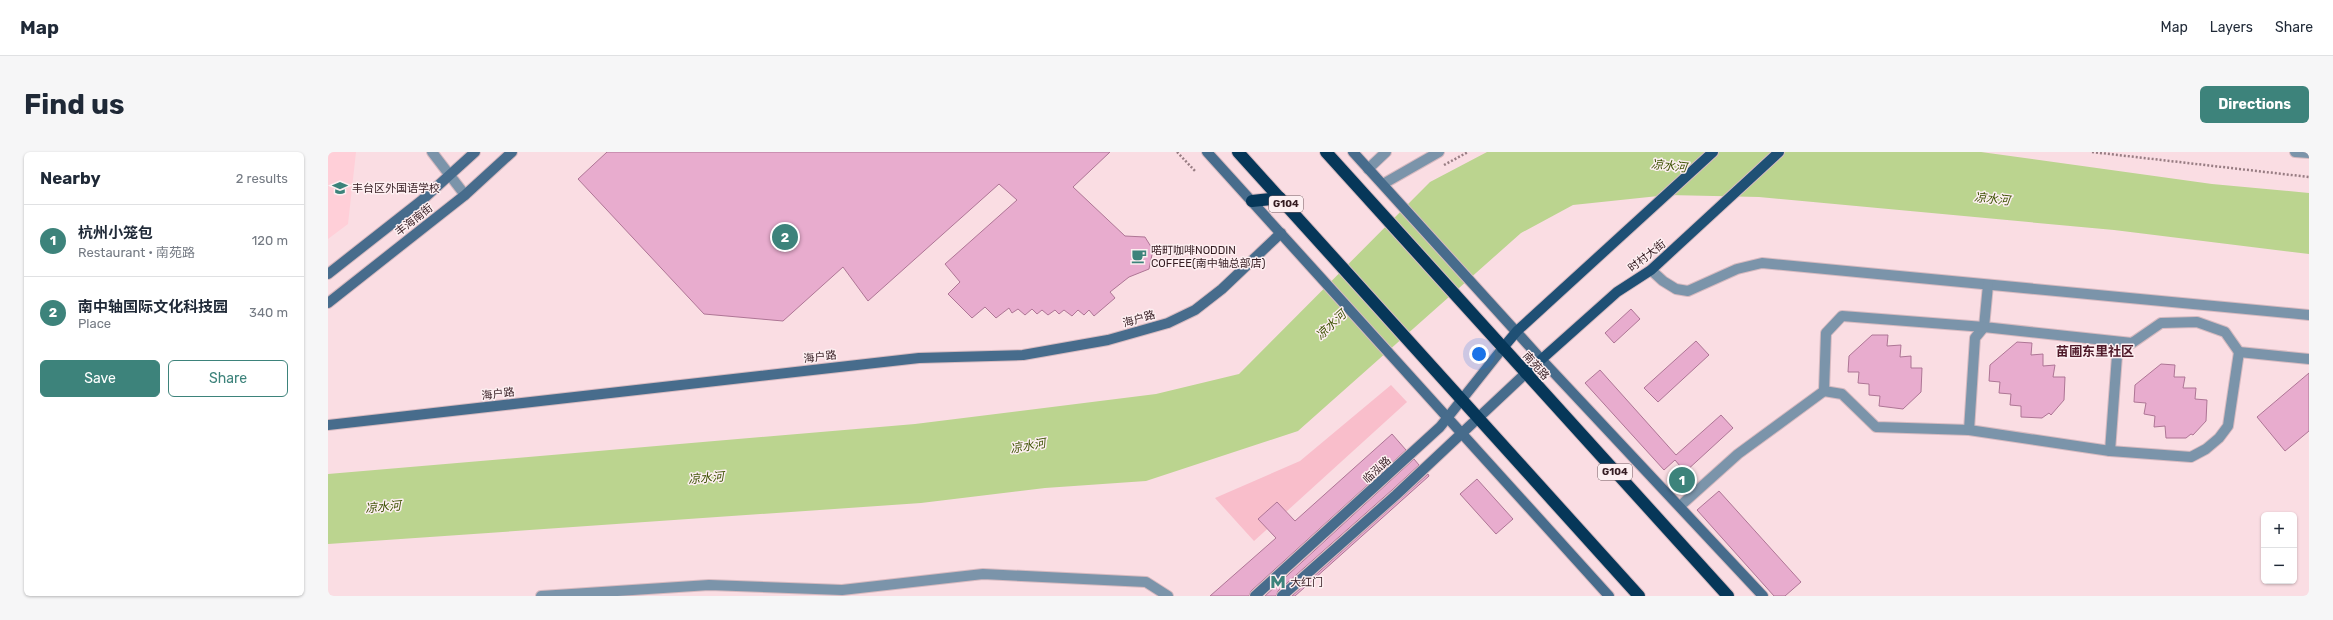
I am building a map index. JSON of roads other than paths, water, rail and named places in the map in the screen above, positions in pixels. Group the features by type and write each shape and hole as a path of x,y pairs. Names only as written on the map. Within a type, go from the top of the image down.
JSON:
{"highway":[{"name":"G104","path":"1238,152 1639,596"},
{"name":"南苑路","path":"1326,152 1502,349 1728,596"},
{"path":"1252,201 1280,198"}],"main road":[{"path":"1502,349 1516,331 1600,253 1713,152"},
{"name":"时村大街","path":"1525,374 1617,292 1652,270 1779,152"}],"street":[{"path":"432,152 465,195"},
{"name":"丰海南街","path":"328,274 450,175 475,152"},
{"name":"丰海南街","path":"328,303 465,195 512,152"},
{"path":"1207,152 1609,596"},
{"path":"1353,152 1541,359 1763,596"},
{"path":"1368,168 1386,152"},
{"path":"1382,184 1438,152"},
{"path":"2295,152 2309,153"},
{"name":"海户路","path":"328,425 919,358 1023,355 1108,340 1168,323 1196,310 1222,289 1281,233"},
{"path":"1652,270 1663,281 1676,289 1688,291 1737,269 1762,263 2309,315"},
{"path":"1969,430 1975,338 1984,327 1988,285"},
{"path":"1680,506 1738,454 1824,391 1842,394 1876,427 1969,430 2110,451 2191,457 2206,449 2219,438 2228,426 2238,352 2225,332 2196,322 2161,323 2132,343 1984,327 1842,316 1826,333 1824,391"},
{"path":"2110,451 2118,342"},
{"name":"临泓路","path":"1254,596 1378,485 1440,426 1446,416 1502,349"},
{"path":"2238,352 2309,358"},
{"path":"1282,596 1525,374"},
{"path":"541,596 708,585 842,590 983,574 1146,582 1168,596"}],"water":[{"name":"凉水河","path":"1487,152 1981,152 2212,184 2309,193 2309,254 2114,230 1759,197 1668,195 1573,205 1521,233 1298,431 1146,481 1045,488 921,503 328,544 328,474 915,424 1156,394 1239,374 1430,182"}],"place":[{"name":"丰台区外国语学校","path":"340,188"},
{"name":"南中轴国际文化科技园","path":"785,237"},
{"name":"喏町咖啡NODDIN COFFEE(南中轴总部店)","path":"1139,256"},
{"name":"杭州小笼包","path":"1682,480"},
{"name":"大红门","path":"1278,582"}],"district":[{"name":"苗圃东里社区","path":"2095,351"}]}
